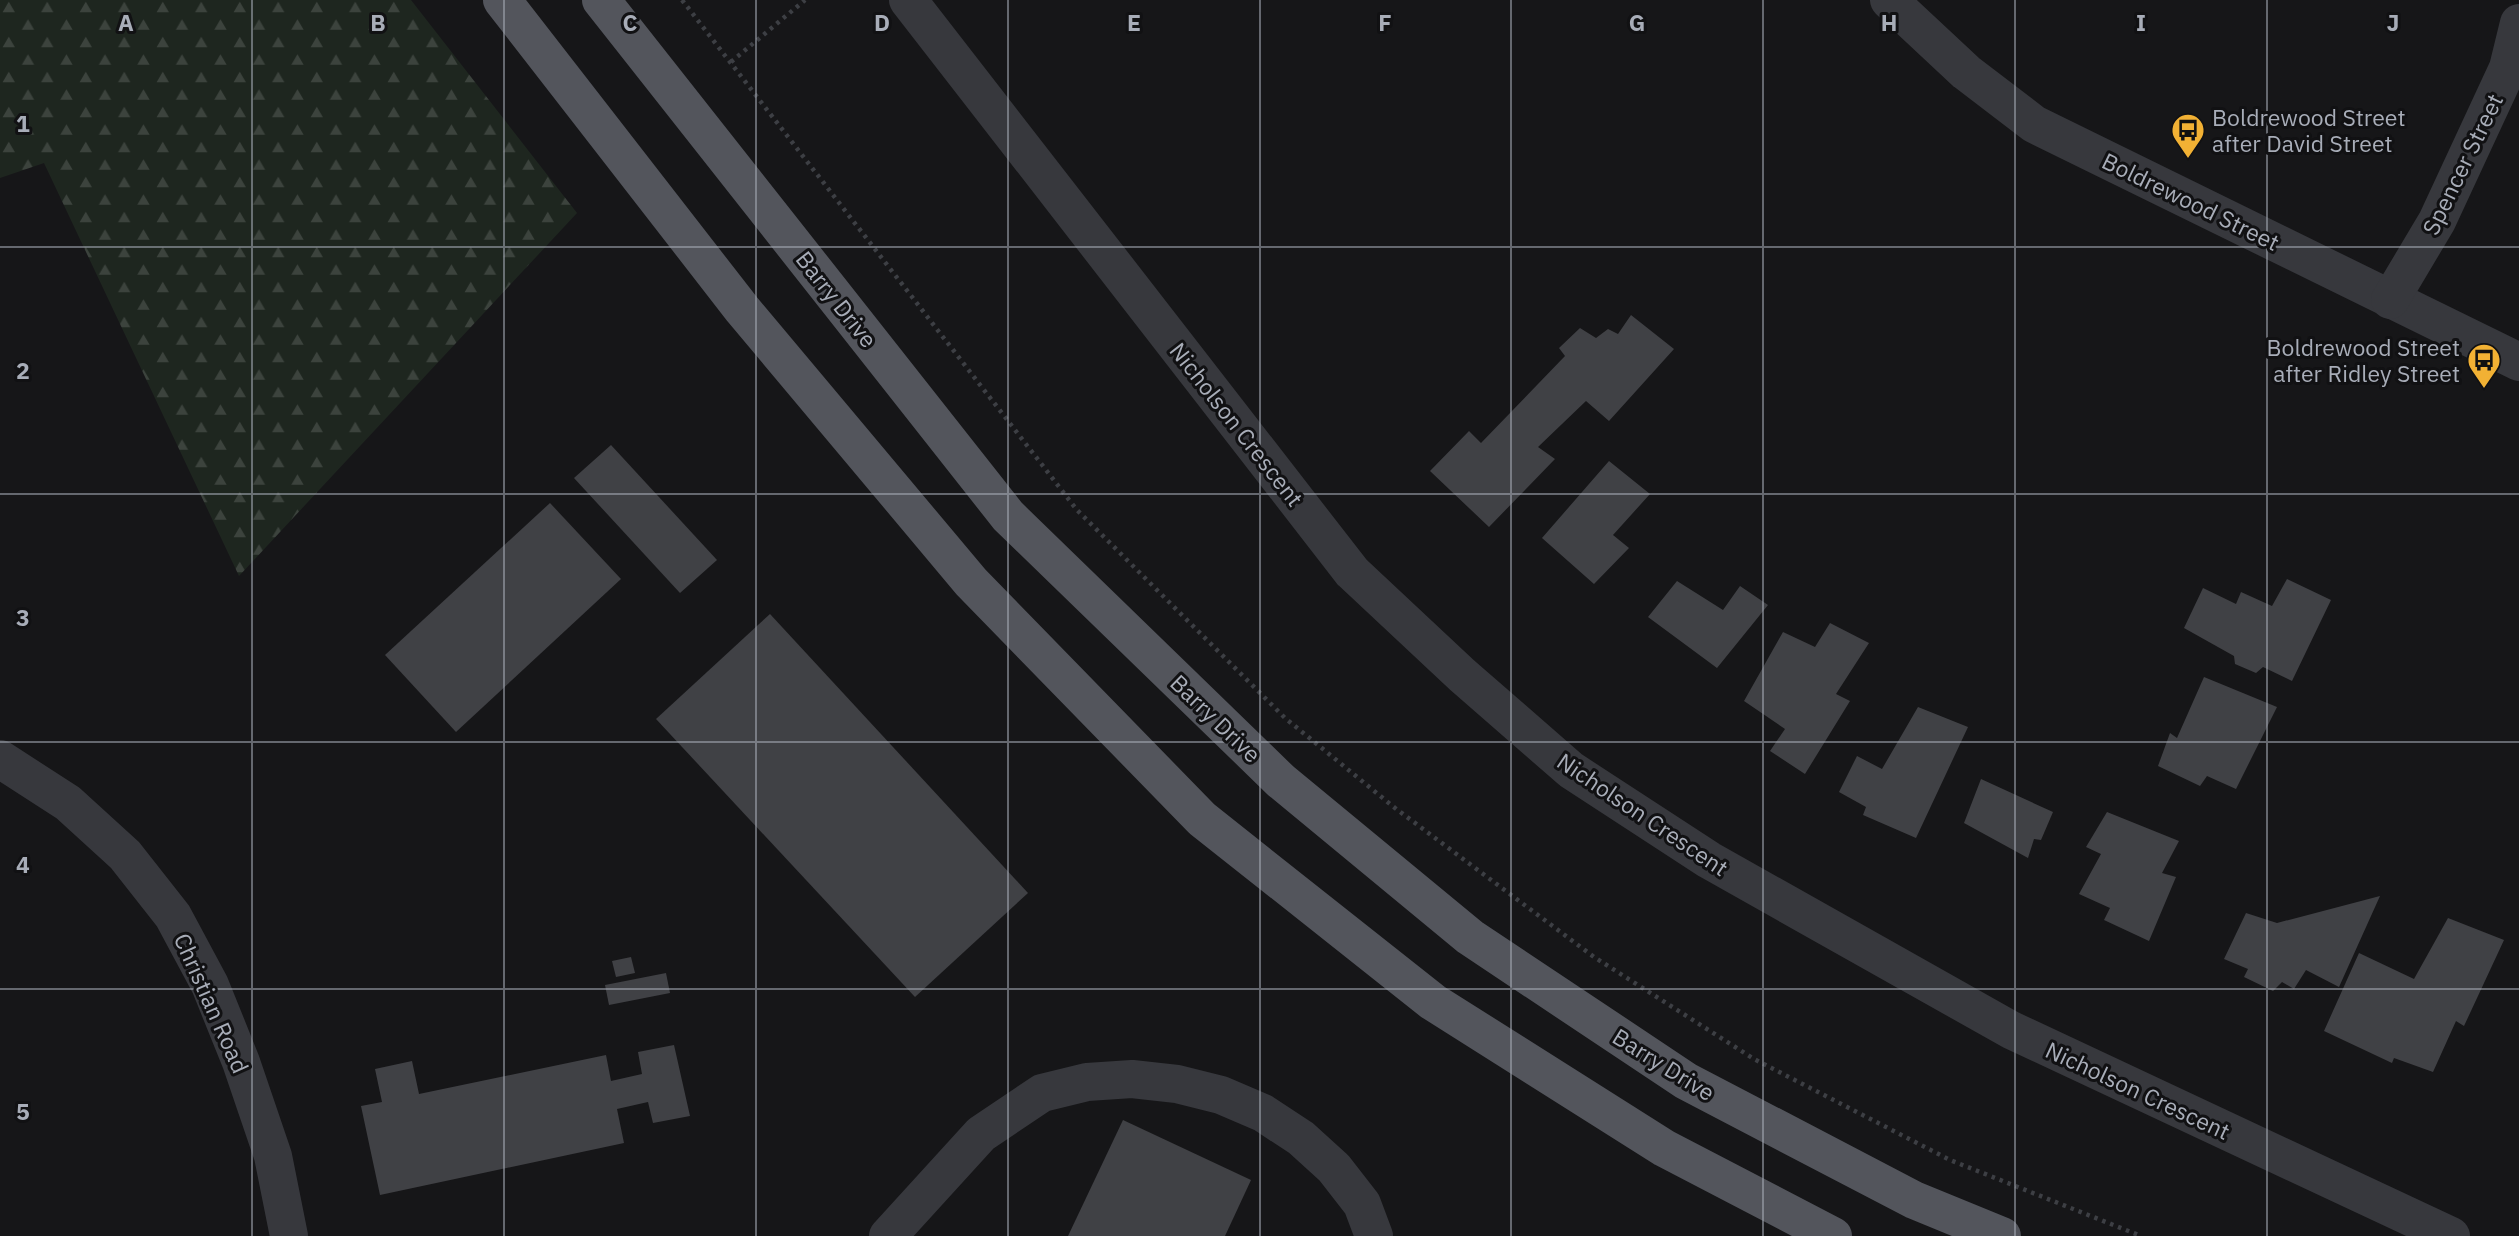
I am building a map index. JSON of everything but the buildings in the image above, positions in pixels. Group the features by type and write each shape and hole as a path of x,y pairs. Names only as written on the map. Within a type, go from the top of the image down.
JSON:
{"main road":[{"path":"502,0 742,309 971,582 1202,819 1433,1002 1664,1147 1833,1236"},
{"name":"Barry Drive","path":"601,0 1008,516 1281,781 1470,937 1686,1081 1914,1200 2002,1236"}],"street":[{"name":"Boldrewood Street","path":"1889,0 1966,72 2034,124 2519,362"},
{"name":"Nicholson Crescent","path":"925,6 1352,572 1462,675 1571,770 1709,860 2011,1030 2451,1236"},
{"name":"Spencer Street","path":"2390,300 2437,221 2508,68 2519,23"},
{"name":"Christian Road","path":"0,760 68,803 125,855 173,916 210,985 241,1062 273,1156 289,1236"},
{"path":"888,1236 981,1134 1042,1093 1087,1082 1132,1079 1177,1084 1221,1095 1262,1113 1301,1138 1334,1168 1362,1204 1374,1236"}],"path":[{"path":"682,0 1077,510 1285,718 1395,808 1594,957 1754,1059 1950,1160 2141,1236"},
{"path":"731,62 805,0"}],"green space":[{"path":"0,0 411,0 577,213 239,576 44,163 0,178"}],"place":[{"name":"Boldrewood Street after David Street","path":"2188,160"},
{"name":"Boldrewood Street after Ridley Street","path":"2484,390"}]}
